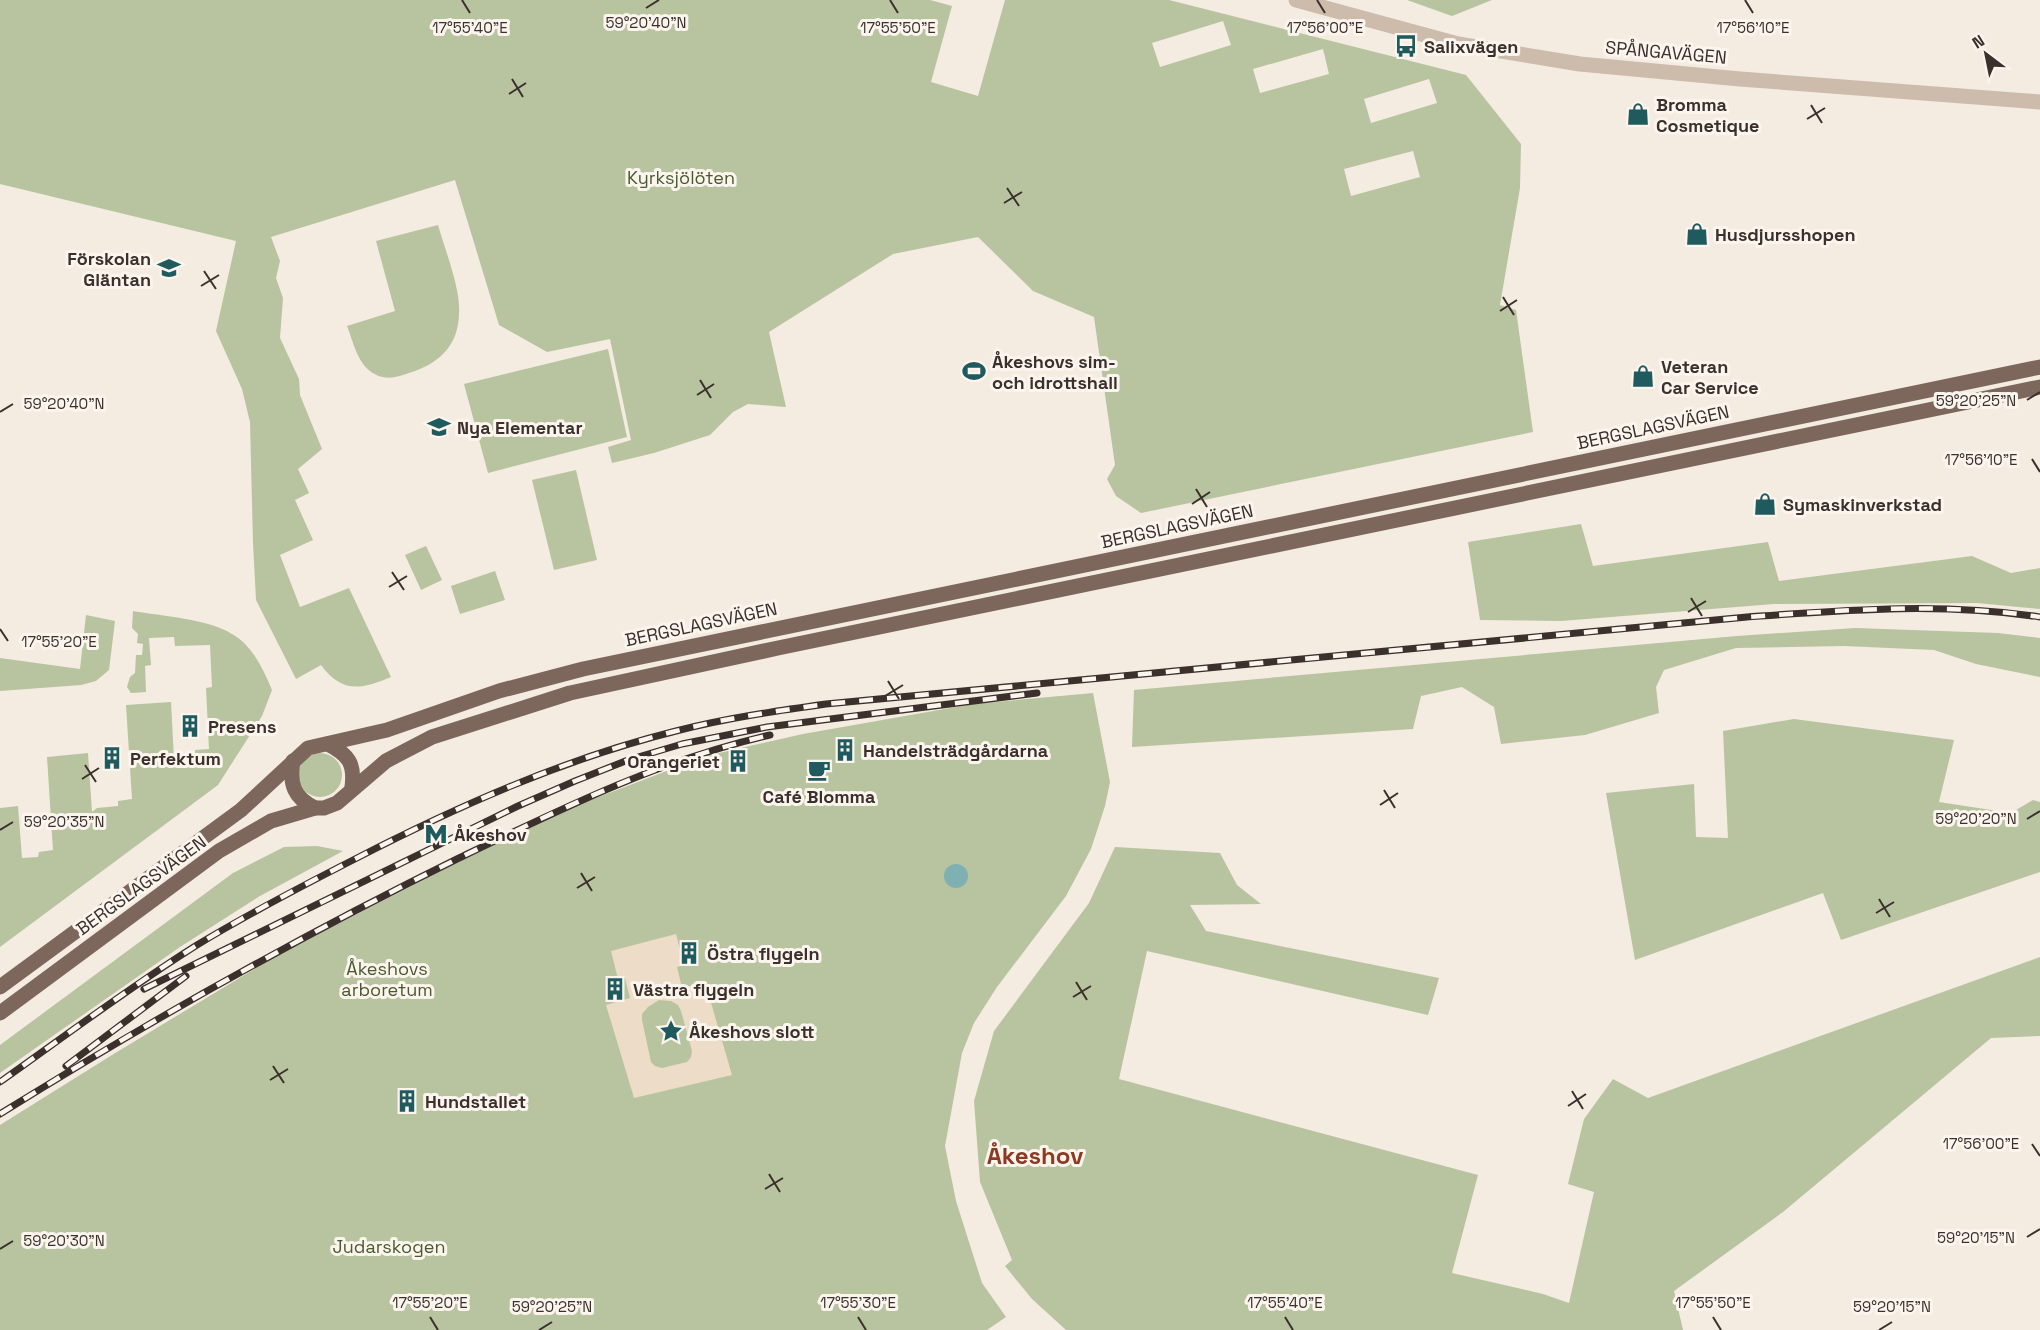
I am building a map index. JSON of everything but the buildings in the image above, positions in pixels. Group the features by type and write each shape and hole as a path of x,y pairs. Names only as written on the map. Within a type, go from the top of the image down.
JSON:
{"main road":[{"name":"BERGSLAGSVÄGEN","path":"0,987 241,810 308,748 387,730 499,691 583,669 2040,367"},
{"name":"BERGSLAGSVÄGEN","path":"0,1013 219,851 268,823 337,803 386,761 432,737 570,693 777,648 2040,387"},
{"path":"328,744 341,750 350,763 354,776 352,788"},
{"path":"293,761 291,774 294,790 300,799 315,808"}],"street":[{"name":"SPÅNGAVÄGEN","path":"1296,0 1458,44 1580,64 2040,102"}],"green space":[{"name":"Kyrksjölöten","path":"0,0 930,0 952,6 931,82 978,96 1005,0 1169,0 1466,75 1521,144 1520,188 1500,305 1516,310 1533,432 1141,513 1116,496 1107,479 1115,465 1094,317 1033,291 978,237 893,254 769,332 786,407 748,404 733,412 710,435 654,453 612,463 608,447 631,440 610,339 547,352 499,325 455,180 271,237 280,261 276,278 283,298 280,338 299,379 300,395 322,449 298,469 309,493 295,500 313,540 280,555 300,607 349,588 391,677 370,685 344,685 336,681 321,665 296,679 256,600 250,422 242,389 216,331 236,241 0,184","holes":["1223,21 1231,45 1160,67 1152,43","1323,49 1329,74 1260,93 1253,69","1429,79 1437,103 1371,123 1364,99","1413,151 1420,177 1351,196 1344,169"]},
{"path":"1407,0 1492,0 1452,16"},
{"path":"438,225 458,293 459,314 455,336 444,353 429,365 389,378 375,374 362,362 347,326 395,311 376,241"},
{"path":"608,349 627,437 488,473 464,384"},
{"path":"576,470 597,560 554,570 532,480"},
{"path":"1581,524 1593,566 1768,542 1779,581 1972,556 2011,573 2040,568 2040,609 1977,603 1774,604 1561,621 1480,620 1468,542"},
{"path":"426,546 442,580 421,590 405,555"},
{"path":"495,571 505,600 460,614 451,586"},
{"path":"133,611 211,625 239,639 256,659 272,690 262,716 218,785 0,947 0,808 18,806 22,858 38,857 39,852 53,850 47,757 88,753 92,812 97,808 118,806 118,801 132,799 126,705 171,702 174,760 195,759 195,750 209,749 206,688 212,687 210,645 175,646 174,637 149,638 151,665 145,666 146,692 131,693 127,687 130,677 135,673 136,655 142,655 143,644 137,643 138,634 132,628"},
{"path":"86,615 115,621 109,670 96,681 81,685 0,691 0,658 80,669"},
{"path":"1855,628 1998,633 2040,638 2040,677 1976,664 1934,650 1844,646 1736,648 1664,670 1656,687 1659,713 1585,735 1501,744 1494,707 1462,687 1421,696 1413,729 1132,747 1134,690 1737,636"},
{"path":"1093,693 1110,782 1091,849 1066,896 997,987 974,1023 962,1053 945,1146 956,1201 982,1283 1006,1317 987,1330 0,1330 0,1125 279,954 472,855 575,806 706,756 803,734 973,704"},
{"path":"1794,719 1954,740 1939,802 2011,813 2033,800 2040,802 2040,872 1841,940 1823,893 1635,960 1606,793 1694,784 1696,837 1728,838 1723,731"},
{"path":"320,753 336,759 342,775 336,791 320,797 304,791 298,775 304,759"},
{"path":"317,846 343,851 260,896 180,947 0,1073 0,1045 233,873 284,847"},
{"path":"1115,847 1220,853 1237,885 1261,904 1190,905 1206,931 1439,978 1428,1015 1147,951 1119,1079 1478,1175 1452,1273 1543,1294 1569,1303 1594,1192 1568,1184 1584,1119 1613,1079 1648,1098 2040,957 2040,1036 1991,1038 1783,1212 1674,1291 1683,1330 1066,1330 1032,1299 1005,1266 1012,1260 980,1182 974,1101 994,1031 1089,903"}],"shaded area":[{"path":"676,934 684,965 677,967 682,988 705,982 732,1075 634,1098 606,1005 630,998 625,978 618,979 611,951","holes":["659,1000 671,1001 678,1005 681,1011 692,1051 687,1062 662,1068 651,1062 642,1014"]}],"water":[{"path":"956,864 964,868 968,876 964,884 956,888 948,884 944,876 948,868"}],"railway":[{"path":"0,1082 197,945 255,911 335,869 472,803 552,770 634,742 695,726 826,704 1747,617 1894,609 1967,610 2040,617"},
{"path":"144,989 518,806 628,760 682,744 767,727 1037,693"},
{"path":"0,1114 226,980 459,858 573,804 649,772 688,758 770,735"},
{"path":"66,1066 186,976"}],"place":[{"name":"Salixvägen","path":"1406,46"},
{"name":"Bromma Cosmetique","path":"1638,114"},
{"name":"Husdjursshopen","path":"1697,234"},
{"name":"Förskolan Gläntan","path":"169,268"},
{"name":"Åkeshovs sim- och idrottshall","path":"974,371"},
{"name":"Veteran Car Service","path":"1643,376"},
{"name":"Nya Elementar","path":"439,427"},
{"name":"Symaskinverkstad","path":"1765,504"},
{"name":"Presens","path":"190,726"},
{"name":"Handelsträdgårdarna","path":"845,750"},
{"name":"Perfektum","path":"112,758"},
{"name":"Orangeriet","path":"738,761"},
{"name":"Café Blomma","path":"819,770"},
{"name":"Åkeshov","path":"436,834"},
{"name":"Östra flygeln","path":"689,953"},
{"name":"Västra flygeln","path":"615,989"},
{"name":"Åkeshovs slott","path":"671,1031"},
{"name":"Hundstallet","path":"407,1101"}],"district":[{"name":"Åkeshov","path":"1035,1155"}],"park label":[{"name":"Åkeshovs arboretum","path":"387,978"},
{"name":"Judarskogen","path":"389,1246"}]}
